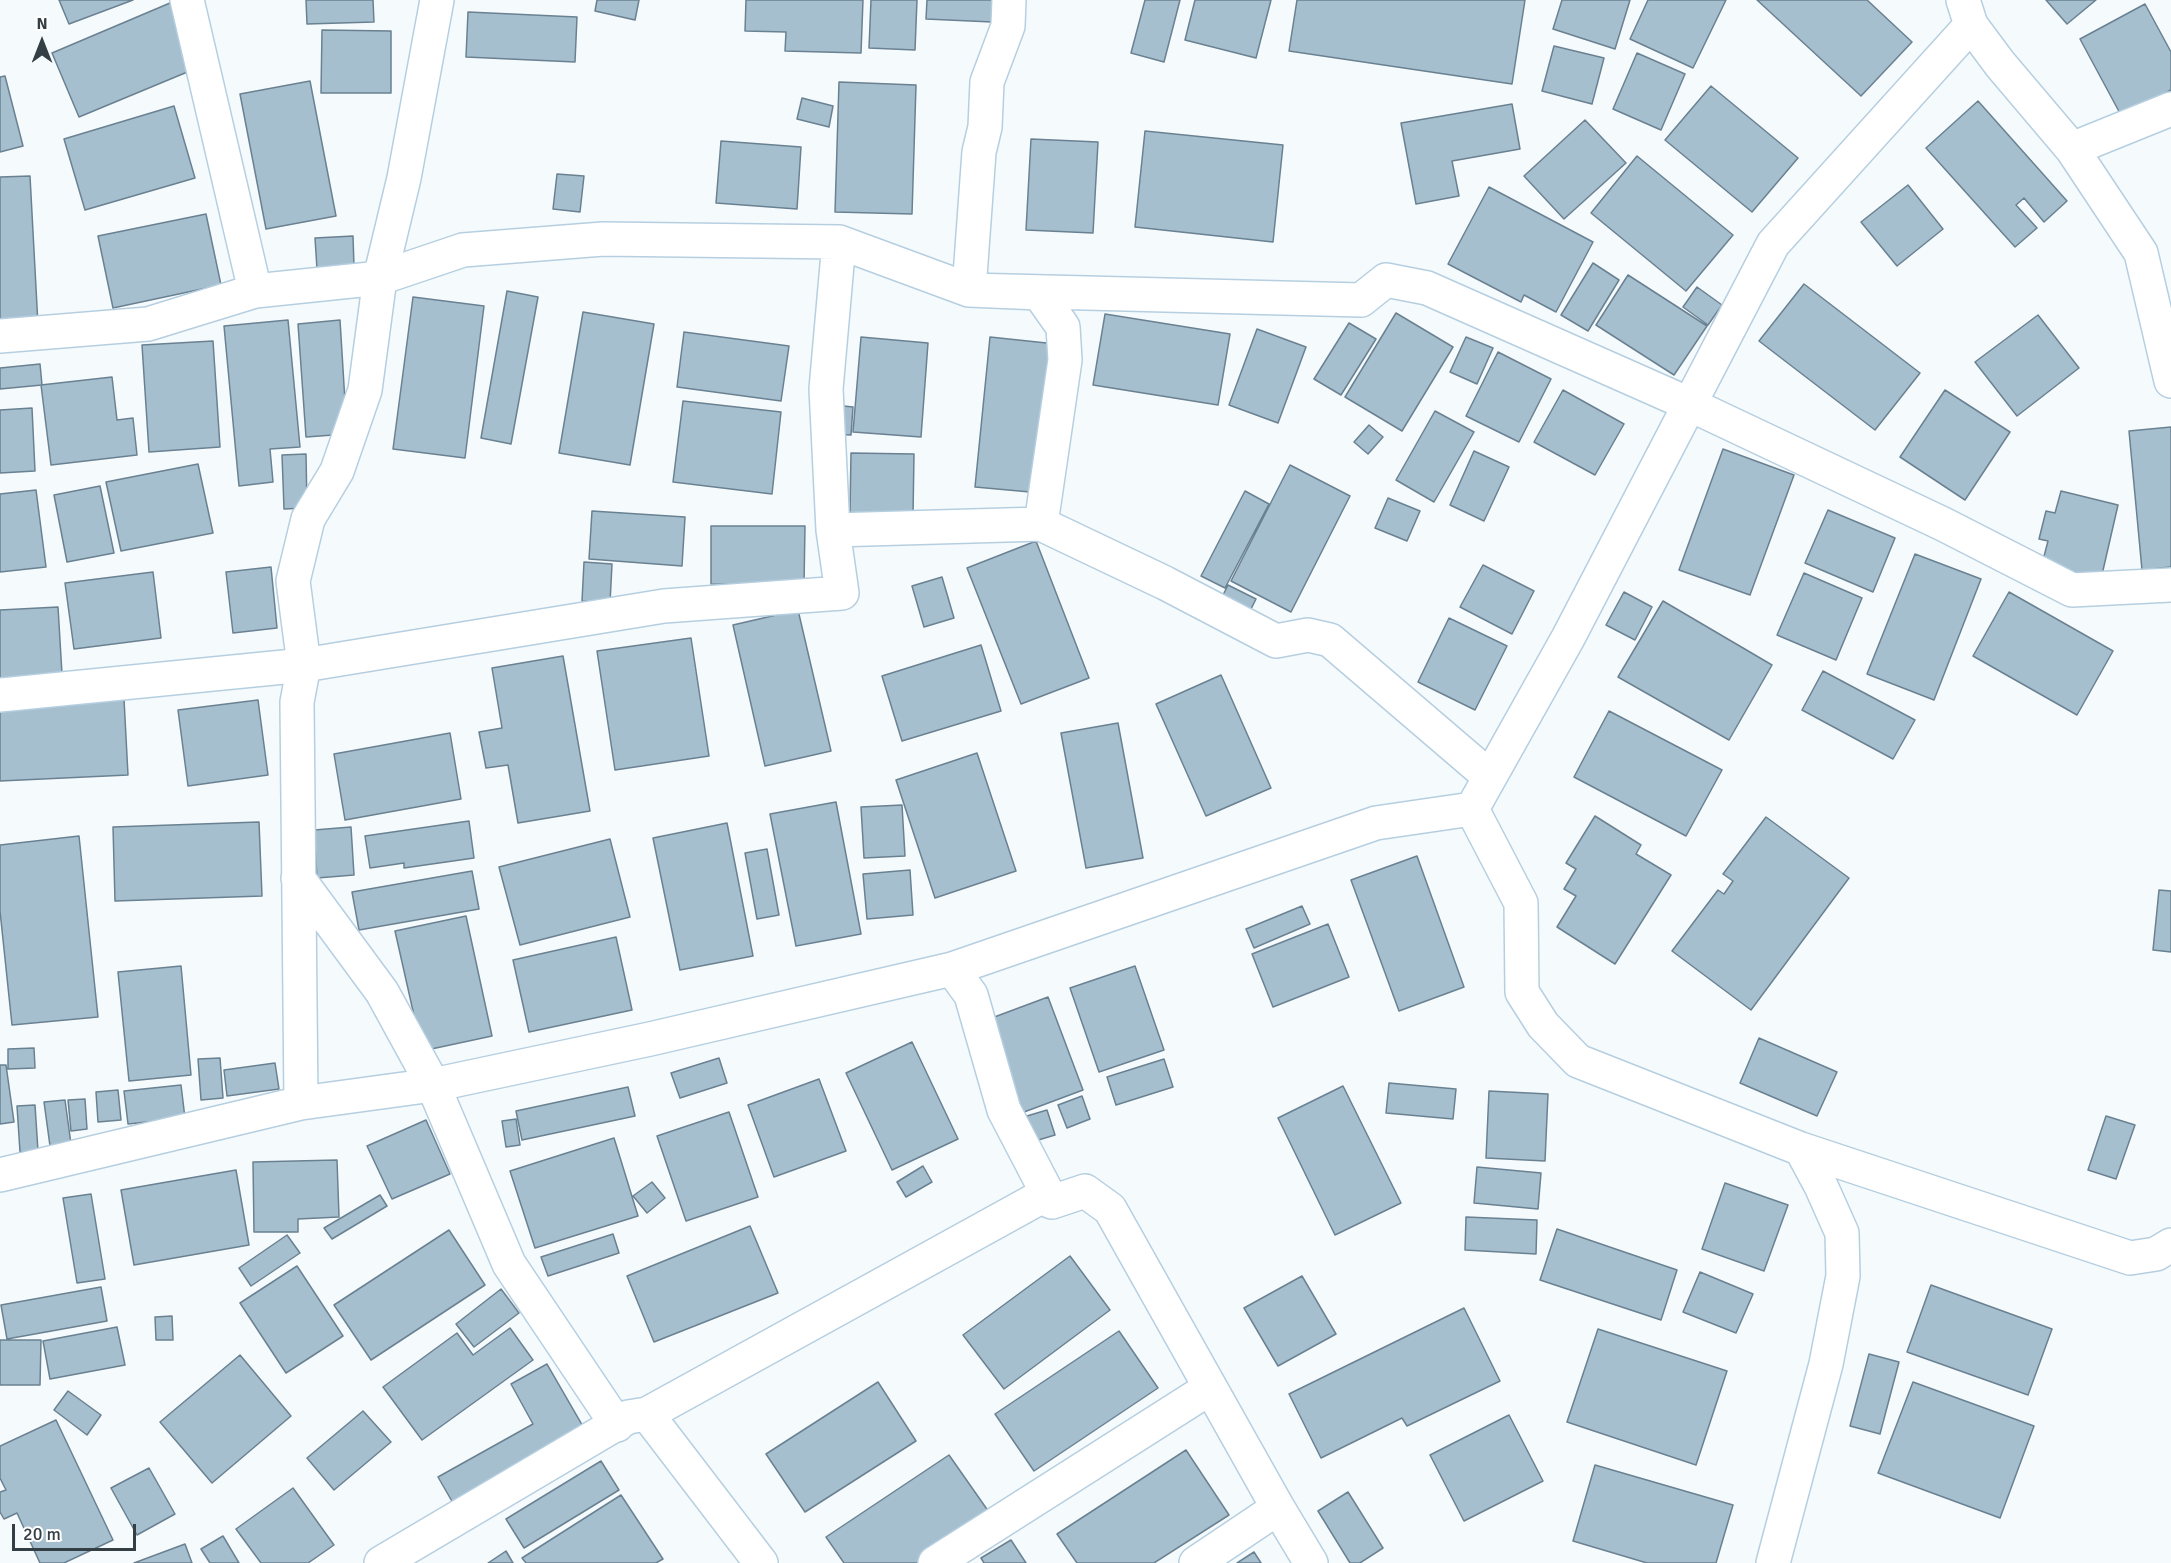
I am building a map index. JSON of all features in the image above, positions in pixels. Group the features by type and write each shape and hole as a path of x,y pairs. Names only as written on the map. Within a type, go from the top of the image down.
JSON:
{"street":[{"path":"188,0 255,291"},
{"path":"302,1103 297,702 304,665 292,581 308,519 337,471 365,390 380,278 404,178 437,0"},
{"path":"969,290 979,152 985,127 987,82 1008,26 1009,0"},
{"path":"1472,809 1568,638 1773,244 1967,13 2000,64 2072,149 2141,253 2171,381"},
{"path":"2072,149 2171,110"},
{"path":"0,336 148,324 255,291 380,278 463,250 603,239 839,242 969,290 1039,293 1063,327 1065,360 1041,524"},
{"path":"0,695 304,665 664,606 842,593 833,530 826,389 839,242"},
{"path":"969,290 1361,300 1386,279 1426,288 1689,404 1943,524 2072,590 2171,585"},
{"path":"833,530 1041,524 1165,583 1275,641 1308,635 1330,640 1490,777"},
{"path":"0,1175 302,1103 433,1085 650,1039 952,969 1376,823 1472,809"},
{"path":"1472,809 1521,903 1522,993 1543,1026 1578,1060 1801,1149 2130,1258 2156,1254 2171,1245"},
{"path":"298,878 382,992 433,1085 509,1264 632,1419 761,1563"},
{"path":"952,969 971,994 1004,1110 1052,1202"},
{"path":"1773,1563 1826,1364 1842,1276 1842,1233 1801,1149"},
{"path":"381,1563 632,1419 1041,1197 1052,1202 1085,1191 1110,1209 1311,1563"},
{"path":"935,1563 1210,1388"},
{"path":"1196,1563 1278,1508"}],"building":[{"path":"59,0 133,0 69,24"},
{"path":"306,0 373,0 374,22 307,24"},
{"path":"597,0 639,0 635,20 595,11"},
{"path":"746,0 863,0 861,53 785,51 786,32 745,31"},
{"path":"871,0 917,0 915,50 869,48"},
{"path":"927,0 993,0 992,22 926,19"},
{"path":"1145,0 1180,0 1164,62 1131,53"},
{"path":"1195,0 1271,0 1256,58 1185,40"},
{"path":"1297,0 1525,0 1512,84 1289,51"},
{"path":"1562,0 1630,0 1615,49 1553,29"},
{"path":"1648,0 1726,0 1693,68 1630,39"},
{"path":"1757,0 1867,0 1912,42 1861,96"},
{"path":"2046,0 2096,0 2067,24"},
{"path":"170,3 197,68 79,117 52,53"},
{"path":"2145,4 2171,52 2171,90 2122,117 2080,39"},
{"path":"468,12 577,17 575,62 466,57"},
{"path":"322,30 391,31 391,93 321,93"},
{"path":"1554,46 1604,58 1592,104 1542,91"},
{"path":"1637,53 1685,74 1661,130 1613,109"},
{"path":"5,76 23,146 0,152 0,77"},
{"path":"310,81 336,216 266,229 240,94"},
{"path":"839,82 916,85 912,214 835,212"},
{"path":"1711,86 1798,158 1752,212 1665,140"},
{"path":"802,98 833,106 829,127 797,119"},
{"path":"1978,101 2067,201 2044,222 2024,198 2016,205 2037,228 2015,247 1926,148"},
{"path":"1512,104 1520,149 1452,161 1459,196 1416,204 1401,123"},
{"path":"174,106 195,178 85,210 64,139"},
{"path":"1585,120 1626,163 1564,219 1524,176"},
{"path":"1145,131 1283,145 1273,242 1135,227"},
{"path":"1031,139 1098,142 1093,233 1026,230"},
{"path":"721,141 801,147 797,209 716,203"},
{"path":"1637,156 1733,235 1686,291 1591,213"},
{"path":"557,174 584,176 580,212 553,209"},
{"path":"30,176 38,325 0,327 0,177"},
{"path":"1908,185 1943,229 1897,266 1861,222"},
{"path":"1489,187 1593,242 1556,312 1524,295 1521,302 1448,264"},
{"path":"206,214 221,285 113,308 98,236"},
{"path":"353,236 354,267 317,269 315,238"},
{"path":"1593,263 1619,280 1588,331 1561,315"},
{"path":"1628,275 1707,326 1674,375 1596,325"},
{"path":"1804,284 1920,373 1875,430 1759,341"},
{"path":"1697,287 1722,305 1708,325 1683,307"},
{"path":"507,291 538,297 511,444 481,438"},
{"path":"413,297 484,306 465,458 393,449"},
{"path":"583,312 654,324 630,465 559,453"},
{"path":"1396,313 1453,347 1402,431 1345,397"},
{"path":"1105,314 1230,334 1218,405 1093,385"},
{"path":"2038,315 2079,368 2017,416 1975,362"},
{"path":"288,320 300,447 270,449 273,482 239,486 224,326"},
{"path":"340,320 347,434 306,437 298,324"},
{"path":"1349,323 1376,339 1341,395 1314,379"},
{"path":"1257,329 1306,347 1278,423 1229,405"},
{"path":"684,332 789,346 781,401 677,387"},
{"path":"861,337 928,343 921,437 853,432"},
{"path":"990,337 1056,344 1041,493 975,487"},
{"path":"1466,337 1493,348 1477,384 1450,372"},
{"path":"213,341 220,447 149,452 142,345"},
{"path":"1498,352 1551,379 1519,442 1466,416"},
{"path":"40,364 42,385 0,389 0,368"},
{"path":"112,377 117,420 133,418 137,455 51,465 41,385"},
{"path":"1563,390 1624,424 1595,475 1534,442"},
{"path":"1945,390 2010,432 1965,500 1900,457"},
{"path":"683,401 781,412 772,494 673,482"},
{"path":"834,405 853,407 851,435 831,434"},
{"path":"32,408 35,471 0,473 0,410"},
{"path":"1435,411 1474,432 1434,502 1396,480"},
{"path":"1369,425 1383,437 1368,454 1354,442"},
{"path":"2171,427 2171,567 2142,570 2129,431"},
{"path":"1723,449 1794,475 1750,595 1679,570"},
{"path":"1474,451 1509,467 1484,521 1450,505"},
{"path":"851,453 914,454 913,515 850,513"},
{"path":"306,454 307,508 284,509 282,455"},
{"path":"198,464 213,533 121,551 106,482"},
{"path":"1290,465 1350,496 1291,612 1231,581"},
{"path":"100,486 114,553 67,562 54,495"},
{"path":"36,490 46,567 0,572 0,494"},
{"path":"1245,491 1269,504 1225,588 1201,576"},
{"path":"2061,491 2118,505 2101,579 2042,564 2048,541 2039,539 2046,511 2055,513"},
{"path":"1388,498 1420,511 1407,541 1375,528"},
{"path":"1828,510 1895,538 1873,592 1805,563"},
{"path":"592,511 685,517 682,566 589,559"},
{"path":"711,526 805,526 804,585 711,584"},
{"path":"1036,541 1089,678 1021,704 967,568"},
{"path":"1915,554 1981,579 1934,700 1867,674"},
{"path":"584,562 612,564 610,603 582,601"},
{"path":"1483,565 1534,591 1512,634 1460,607"},
{"path":"271,567 277,628 233,633 226,572"},
{"path":"153,572 161,638 74,649 65,583"},
{"path":"1804,573 1862,598 1836,660 1777,635"},
{"path":"942,577 954,618 924,627 912,586"},
{"path":"1228,585 1256,599 1245,621 1217,607"},
{"path":"1624,592 1652,607 1635,640 1606,625"},
{"path":"2009,592 2113,651 2077,715 1973,656"},
{"path":"1663,601 1772,665 1729,740 1618,677"},
{"path":"58,607 62,674 0,678 0,610"},
{"path":"798,610 831,751 765,766 733,625"},
{"path":"1449,618 1507,646 1475,710 1418,682"},
{"path":"691,638 709,756 615,770 597,651"},
{"path":"981,645 1001,711 902,741 882,676"},
{"path":"563,656 590,811 518,823 508,765 486,768 479,732 502,728 492,668"},
{"path":"1823,671 1915,720 1893,759 1802,710"},
{"path":"1221,675 1271,788 1206,816 1156,704"},
{"path":"124,699 128,775 0,781 0,705"},
{"path":"258,700 268,775 188,786 178,710"},
{"path":"1609,711 1722,770 1686,836 1574,777"},
{"path":"1118,723 1143,858 1086,868 1061,733"},
{"path":"450,733 461,799 345,820 334,754"},
{"path":"977,753 1016,871 935,898 896,780"},
{"path":"836,802 861,934 796,946 770,814"},
{"path":"902,805 905,856 864,858 861,807"},
{"path":"1595,816 1641,845 1636,854 1671,875 1615,964 1557,927 1576,896 1564,889 1576,869 1566,863"},
{"path":"1766,817 1849,878 1751,1010 1672,951 1718,890 1724,894 1733,881 1723,874"},
{"path":"469,821 474,858 404,868 404,863 370,868 365,836"},
{"path":"259,822 262,896 115,901 113,827"},
{"path":"727,823 753,956 680,970 653,838"},
{"path":"351,827 354,875 317,878 314,830"},
{"path":"79,836 98,1017 12,1025 0,911 0,845"},
{"path":"610,839 630,917 520,945 499,867"},
{"path":"767,849 779,915 757,919 745,853"},
{"path":"1417,856 1464,987 1399,1011 1351,880"},
{"path":"910,870 913,915 867,919 863,874"},
{"path":"472,871 479,909 359,930 352,892"},
{"path":"2159,890 2171,891 2171,952 2153,950"},
{"path":"1302,906 1310,924 1254,948 1246,929"},
{"path":"466,916 492,1036 422,1051 395,931"},
{"path":"1328,924 1349,977 1273,1007 1252,954"},
{"path":"616,937 632,1010 529,1032 513,960"},
{"path":"181,966 191,1075 129,1081 118,972"},
{"path":"1135,966 1164,1050 1099,1072 1070,988"},
{"path":"1048,997 1083,1090 1016,1115 981,1022"},
{"path":"1759,1038 1837,1072 1817,1116 1740,1083"},
{"path":"912,1042 958,1139 892,1170 846,1073"},
{"path":"34,1048 35,1068 8,1069 8,1049"},
{"path":"220,1058 223,1098 201,1100 198,1059"},
{"path":"719,1058 727,1083 680,1098 671,1073"},
{"path":"1164,1059 1173,1087 1116,1105 1107,1077"},
{"path":"275,1063 279,1089 227,1096 224,1070"},
{"path":"0,1065 6,1065 14,1122 0,1124"},
{"path":"819,1079 846,1151 774,1177 748,1105"},
{"path":"1389,1083 1456,1089 1453,1119 1386,1113"},
{"path":"181,1085 185,1118 128,1124 124,1091"},
{"path":"1343,1086 1401,1203 1335,1235 1278,1118"},
{"path":"628,1087 635,1116 522,1140 516,1111"},
{"path":"118,1090 121,1120 98,1122 96,1092"},
{"path":"1489,1091 1548,1094 1545,1161 1486,1158"},
{"path":"1082,1096 1090,1119 1067,1128 1058,1105"},
{"path":"85,1099 87,1129 71,1131 68,1100"},
{"path":"65,1100 71,1144 50,1146 44,1102"},
{"path":"35,1105 38,1151 20,1152 17,1106"},
{"path":"1047,1110 1055,1135 1025,1144 1017,1119"},
{"path":"729,1112 758,1197 686,1221 657,1136"},
{"path":"2106,1116 2135,1125 2116,1179 2088,1170"},
{"path":"516,1119 520,1145 506,1147 502,1121"},
{"path":"426,1120 450,1174 392,1199 367,1146"},
{"path":"614,1138 638,1216 535,1248 510,1171"},
{"path":"337,1160 339,1217 298,1219 298,1232 254,1232 253,1162"},
{"path":"923,1166 932,1182 906,1197 897,1182"},
{"path":"1477,1167 1541,1173 1538,1209 1474,1203"},
{"path":"236,1170 249,1245 134,1265 121,1190"},
{"path":"652,1182 665,1198 647,1213 633,1196"},
{"path":"1725,1183 1788,1205 1764,1271 1702,1249"},
{"path":"91,1194 105,1279 77,1283 63,1198"},
{"path":"380,1195 387,1206 332,1239 324,1228"},
{"path":"1466,1217 1537,1220 1536,1254 1465,1250"},
{"path":"750,1226 778,1293 654,1342 627,1276"},
{"path":"1557,1229 1677,1270 1661,1320 1540,1280"},
{"path":"449,1230 485,1285 371,1360 334,1305"},
{"path":"613,1234 619,1253 548,1276 541,1257"},
{"path":"287,1235 300,1253 251,1286 239,1268"},
{"path":"1070,1256 1110,1310 1004,1389 963,1335"},
{"path":"297,1266 343,1336 286,1373 240,1303"},
{"path":"1700,1272 1753,1294 1736,1333 1683,1312"},
{"path":"1302,1276 1336,1334 1278,1366 1244,1308"},
{"path":"1931,1285 2052,1329 2028,1395 1907,1352"},
{"path":"101,1287 107,1321 7,1339 1,1305"},
{"path":"501,1289 519,1313 474,1347 456,1324"},
{"path":"1464,1308 1500,1381 1407,1426 1402,1418 1321,1458 1289,1394"},
{"path":"172,1316 173,1340 156,1340 155,1317"},
{"path":"117,1327 125,1365 50,1379 43,1341"},
{"path":"510,1328 533,1360 422,1440 383,1387 457,1333 473,1355"},
{"path":"1598,1329 1727,1371 1696,1465 1567,1422"},
{"path":"1119,1331 1158,1388 1034,1471 995,1414"},
{"path":"0,1340 41,1340 40,1385 0,1385"},
{"path":"1869,1354 1899,1362 1880,1434 1850,1426"},
{"path":"240,1355 291,1416 212,1483 160,1422"},
{"path":"547,1364 588,1435 457,1510 438,1477 533,1424 511,1384"},
{"path":"878,1382 916,1441 805,1512 766,1454"},
{"path":"1913,1382 2034,1426 2000,1518 1878,1473"},
{"path":"68,1391 101,1415 87,1435 54,1410"},
{"path":"363,1411 391,1442 334,1490 307,1458"},
{"path":"1509,1415 1543,1481 1464,1521 1430,1455"},
{"path":"56,1420 113,1540 64,1563 40,1563 17,1513 4,1519 0,1512 0,1492 6,1490 0,1478 0,1446"},
{"path":"1186,1450 1229,1515 1154,1563 1077,1563 1057,1534"},
{"path":"949,1455 991,1515 919,1563 844,1563 826,1537"},
{"path":"601,1461 619,1490 524,1548 506,1519"},
{"path":"1595,1465 1733,1505 1716,1563 1647,1563 1573,1541"},
{"path":"149,1468 175,1514 137,1535 111,1488"},
{"path":"293,1488 334,1545 308,1563 261,1563 236,1529"},
{"path":"1348,1492 1383,1548 1360,1563 1350,1563 1318,1511"},
{"path":"621,1495 663,1559 656,1563 526,1563 522,1558"},
{"path":"223,1536 239,1563 210,1563 201,1549"},
{"path":"1011,1540 1026,1563 984,1563 981,1558"},
{"path":"185,1544 192,1563 134,1563"},
{"path":"506,1551 513,1563 488,1563"},
{"path":"1254,1552 1261,1563 1237,1563"}]}
